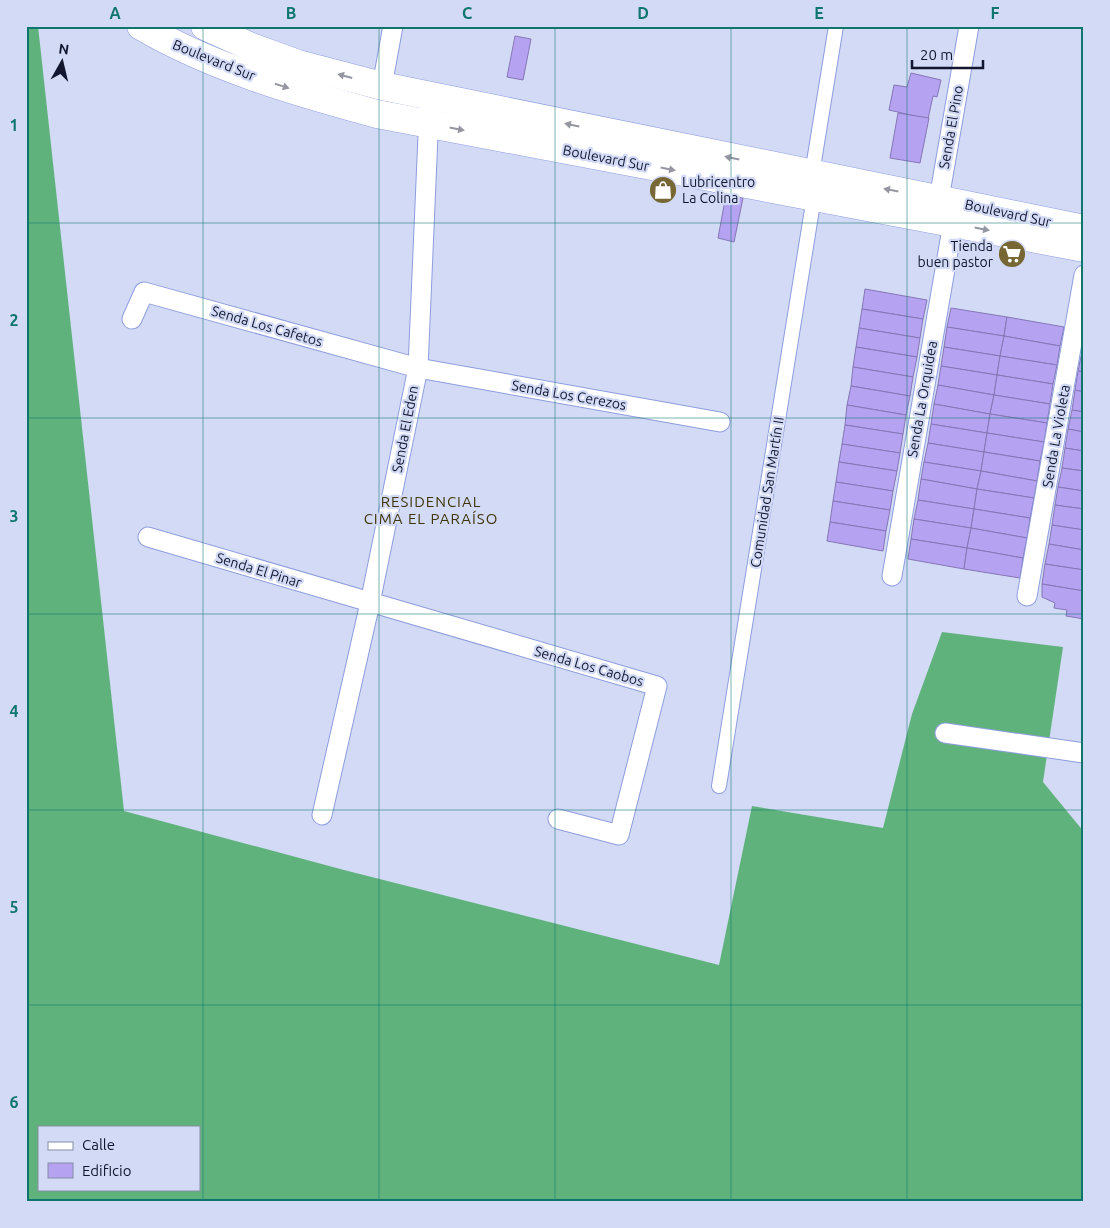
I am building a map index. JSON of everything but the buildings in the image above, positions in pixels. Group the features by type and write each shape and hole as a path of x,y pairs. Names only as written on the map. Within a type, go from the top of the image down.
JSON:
{"highway":[{"name":"Boulevard Sur","path":"141,26 200,56 254,77 323,99 428,124 813,186 939,199 1083,230"},
{"name":"Boulevard Sur","path":"205,26 249,46 298,64 382,86 813,186 953,223 1083,230"}],"street":[{"path":"382,86 393,26"},
{"name":"Comunidad San Martín II","path":"719,786 813,186 836,26"},
{"name":"Senda El Pino","path":"939,199 969,26"},
{"name":"Senda El Eden","path":"322,815 370,603 418,368 430,96"},
{"name":"Senda La Orquidea","path":"892,576 953,223"},
{"name":"Senda La Violeta","path":"1027,596 1084,275"},
{"name":"Senda Los Cafetos","path":"132,319 144,292 418,368"},
{"name":"Senda Los Cerezos","path":"418,368 720,422"},
{"name":"Senda El Pinar","path":"148,537 370,603"},
{"name":"Senda Los Caobos","path":"370,603 657,686 618,835 558,819"},
{"path":"945,733 1084,753"}],"green space":[{"path":"26,26 38,26 124,811 344,870 719,965 752,806 883,828 912,714 942,632 1063,647 1043,782 1084,832 1084,1202 26,1202"}],"place":[{"name":"Lubricentro La Colina","path":"663,190"},
{"name":"Tienda buen pastor","path":"1012,254"}],"district":[{"name":"RESIDENCIAL CIMA EL PARAÍSO","path":"431,510"}]}
